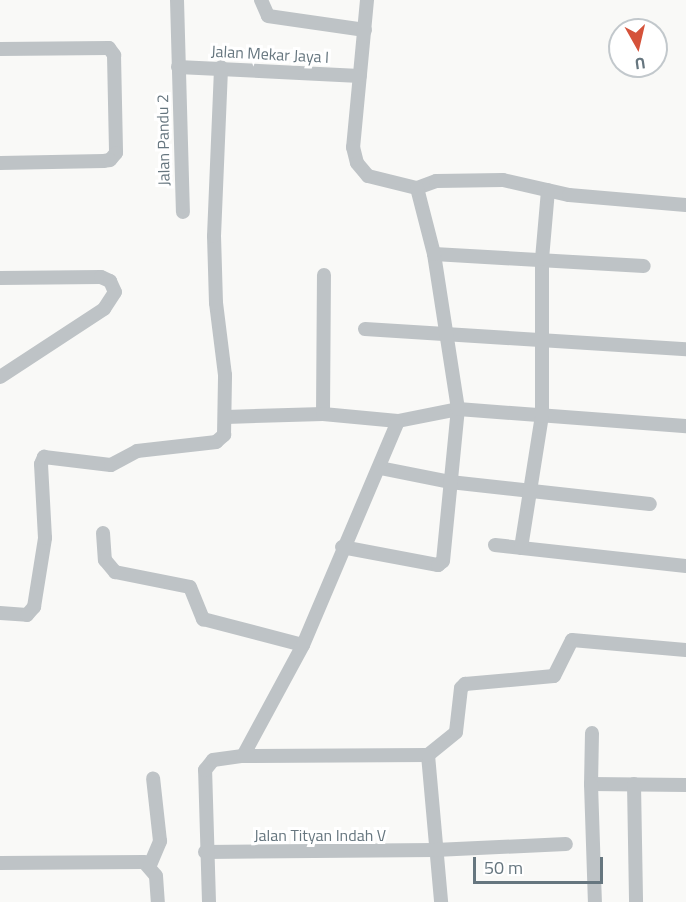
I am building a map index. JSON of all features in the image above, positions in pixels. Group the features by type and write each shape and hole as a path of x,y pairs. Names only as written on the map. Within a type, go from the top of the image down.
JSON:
{"street":[{"name":"Jalan Pandu 2","path":"177,0 183,212"},
{"path":"261,0 262,9 268,16 365,30"},
{"path":"367,0 353,147 357,163 375,180 417,188 436,182 503,180 548,190 686,205"},
{"path":"0,48 109,48 114,55 116,153 110,160 104,161 0,163"},
{"name":"Jalan Mekar Jaya I","path":"178,67 221,67 360,76"},
{"path":"0,613 27,615 34,607 45,538 40,464 44,457 111,465 137,451 216,442 224,435 226,417 214,236 221,67"},
{"path":"342,547 440,564 458,409 434,254 417,188"},
{"path":"521,548 528,489 542,416 542,259 548,190"},
{"path":"434,254 644,266"},
{"path":"323,414 324,275"},
{"path":"0,279 101,277 110,281 115,292 104,309 0,377"},
{"path":"365,329 542,337 686,349"},
{"path":"226,417 323,414 398,421 458,409 686,426"},
{"path":"243,756 303,645 342,547 380,468 398,421"},
{"path":"380,468 450,482 650,504"},
{"path":"103,533 105,560 115,572 190,586 203,619 303,645"},
{"path":"495,545 686,566"},
{"path":"209,902 205,770 208,764 219,757 428,755 456,732 460,688 465,684 554,676 572,640 686,650"},
{"path":"592,733 591,784 595,902"},
{"path":"428,755 441,902"},
{"path":"150,865 160,841 153,778"},
{"path":"591,784 686,785"},
{"path":"634,784 636,902"},
{"name":"Jalan Tityan Indah V","path":"206,852 435,850 566,844"},
{"path":"0,863 135,861 150,865 156,876 158,902"}]}
